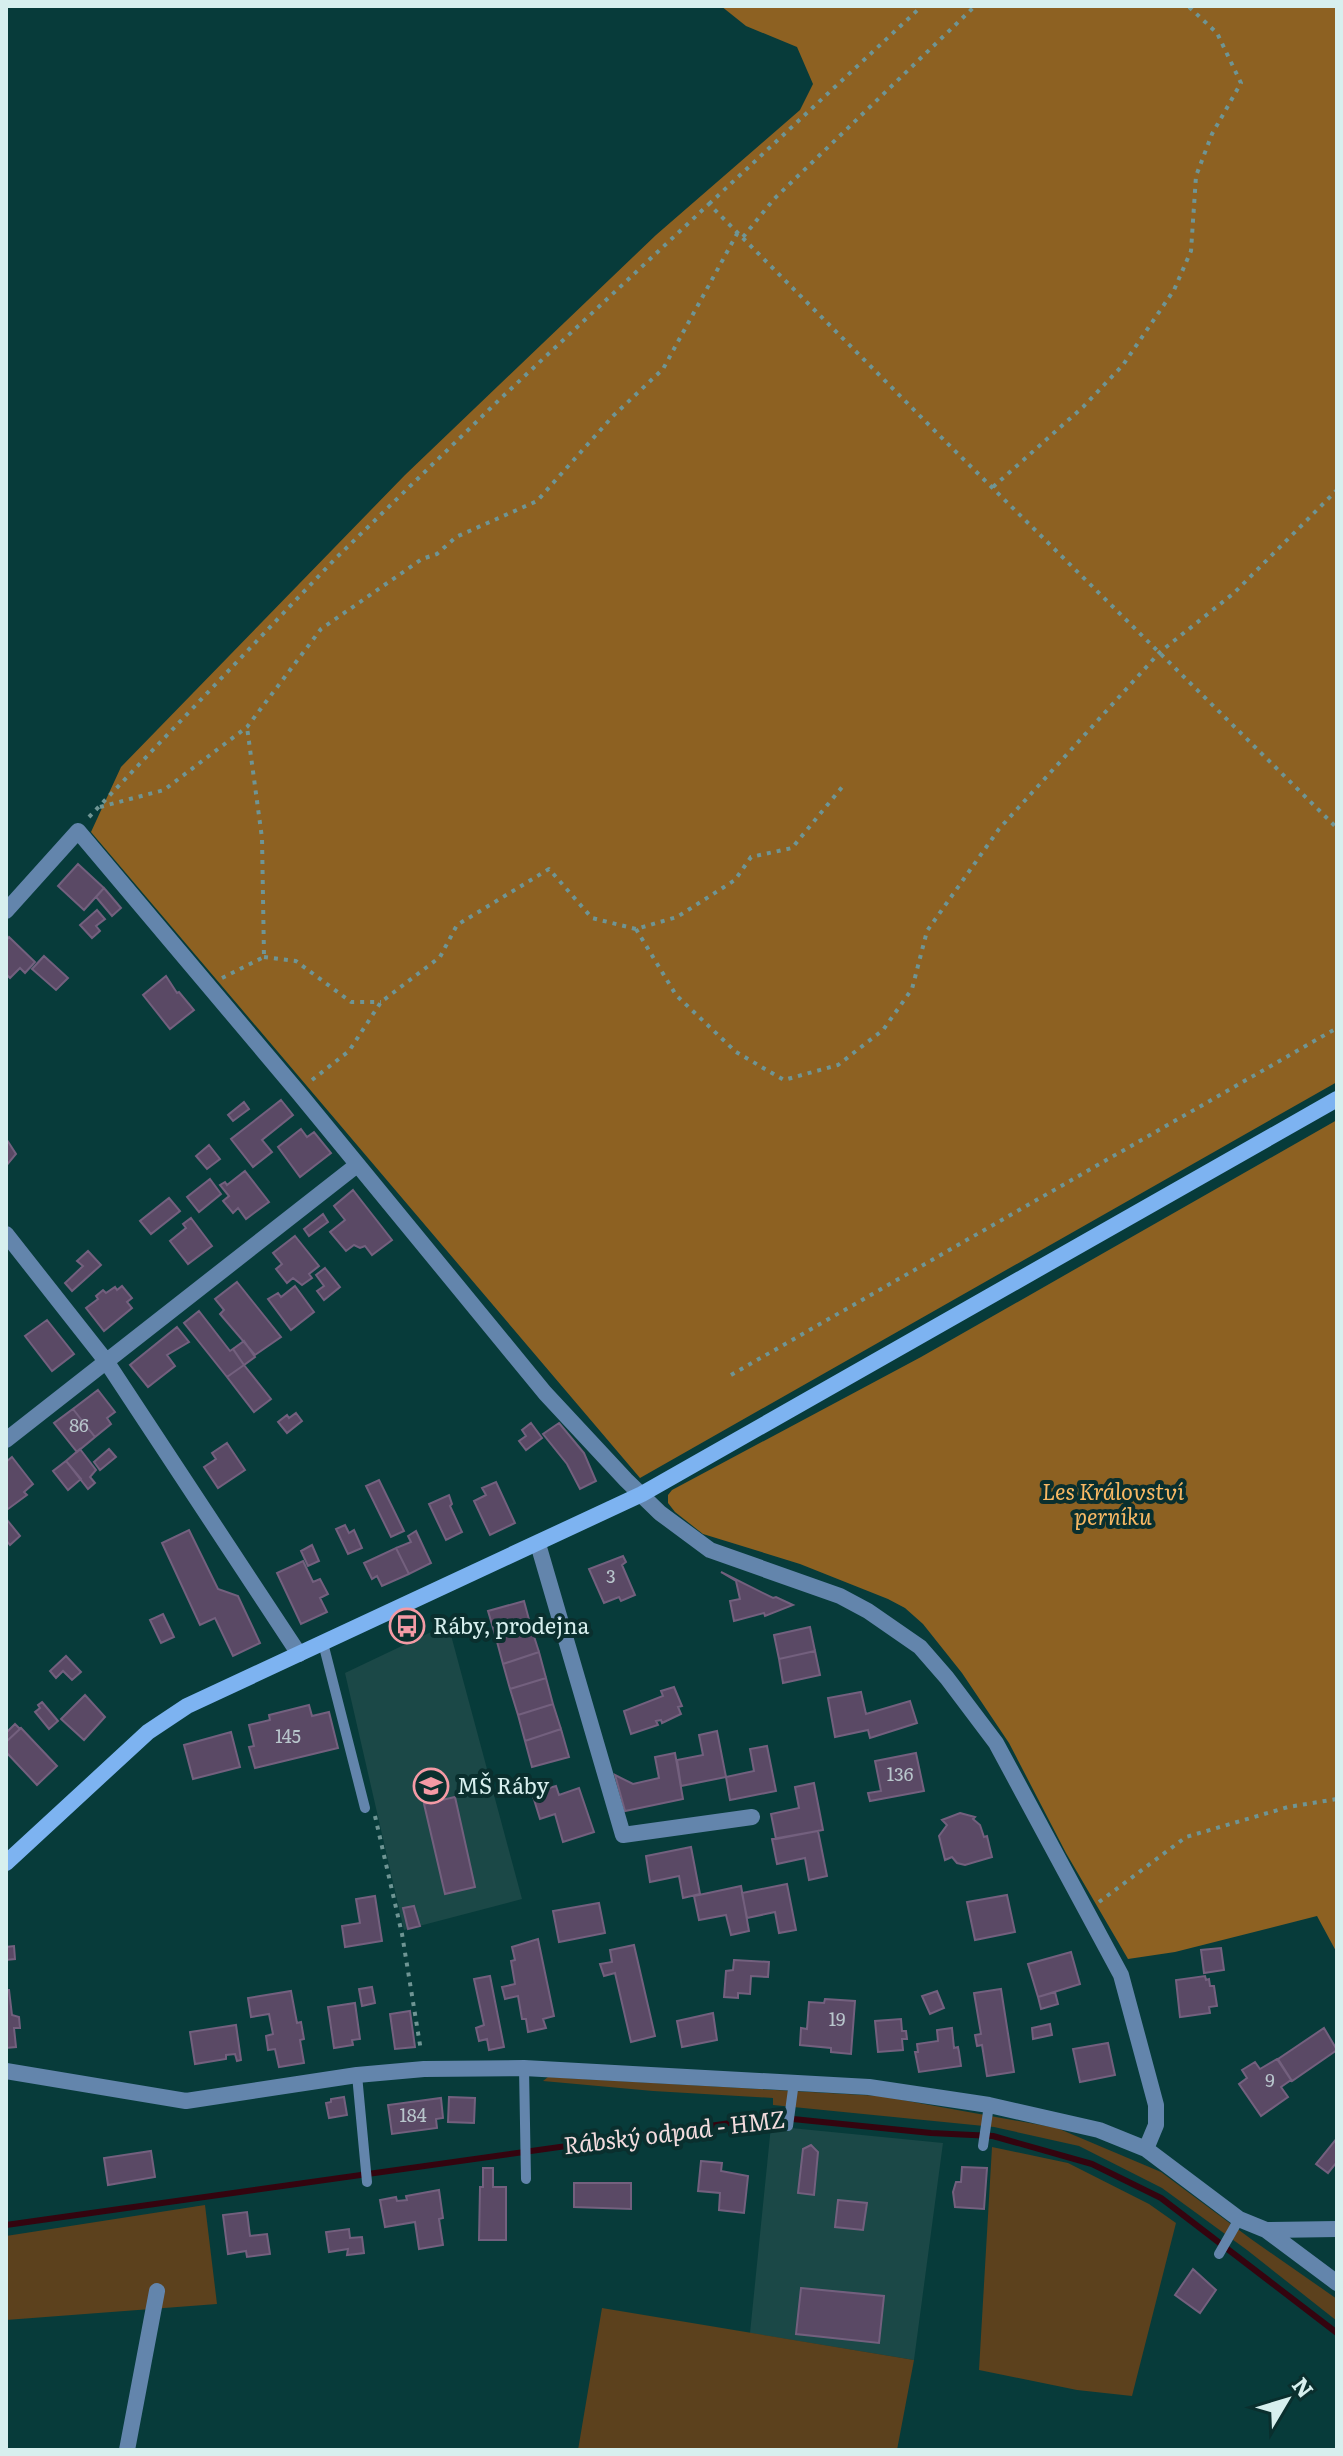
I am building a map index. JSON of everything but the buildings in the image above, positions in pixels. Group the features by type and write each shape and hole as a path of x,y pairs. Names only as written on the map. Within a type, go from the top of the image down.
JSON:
{"street":[{"path":"6,911 78,831 545,1393 675,1526 710,1550 840,1596 868,1611 920,1647 996,1743 1121,1975 1156,2105 1156,2125 1146,2149"},
{"path":"6,1863 148,1732 187,1706 642,1494 1337,1099"},
{"path":"6,1440 357,1165"},
{"path":"6,1234 106,1361 299,1654"},
{"path":"538,1544 623,1835 752,1817"},
{"path":"6,2071 186,2101 357,2075 424,2069 524,2068 869,2087 988,2113 1099,2130 1146,2149 1239,2219 1266,2230 1337,2283"},
{"path":"1266,2230 1337,2229"},
{"path":"127,2450 157,2291"}],"lane":[{"path":"323,1643 365,1808"},
{"path":"524,2068 526,2179"},
{"path":"357,2075 367,2182"},
{"path":"788,2126 794,2082"},
{"path":"983,2146 988,2113"},
{"path":"1219,2254 1239,2219"}],"path":[{"path":"78,831 97,807 335,559 522,378 922,6"},
{"path":"743,237 785,189 975,6"},
{"path":"992,488 1083,407 1123,365 1174,290 1191,251 1196,176 1212,134 1241,83 1217,33 1188,6"},
{"path":"709,204 1337,828"},
{"path":"97,807 164,790 247,727 321,629 422,559 437,554 456,537 537,501 613,416 663,369 738,232"},
{"path":"636,929 676,995 736,1052 784,1080 838,1065 883,1030 912,989 927,931 999,829 1160,652 1234,593 1337,490"},
{"path":"247,727 262,838 264,957"},
{"path":"298,1092 349,1051 381,1002 440,957 457,925 549,869 592,918 636,929 677,917 735,880 751,857 792,848 843,786"},
{"path":"206,986 264,957 296,961 351,1002 381,1002"},
{"path":"731,1375 1337,1028"},
{"path":"362,1794 373,1805 402,1934 424,2069"},
{"path":"1087,1911 1186,1837 1288,1807 1337,1799"}],"shaded area":[{"name":"MŠ Ráby","path":"448,1624 522,1899 404,1930 345,1673"},
{"path":"548,2077 880,2096 1057,2128 1161,2172 1337,2299 1337,2321 1162,2188 1079,2146 994,2127 773,2105 773,2098 543,2081"},
{"path":"771,2126 943,2143 914,2360 750,2333"},
{"path":"992,2147 1068,2163 1149,2204 1176,2223 1132,2396 1077,2390 979,2370"},
{"path":"205,2205 217,2304 6,2320 6,2236"},
{"path":"602,2308 914,2360 897,2450 578,2450"}],"green space":[{"path":"721,6 1337,6 1337,1082 640,1478 91,832 121,767 405,475 656,235 800,110 813,84 797,47 746,26"},
{"name":"Les Království perníku","path":"1337,1120 1337,1953 1317,1916 1175,1952 1128,1959 1066,1853 1009,1743 962,1673 923,1624 905,1608 888,1599 800,1564 703,1534 675,1512 668,1503 668,1495 672,1490 921,1357"}],"waterway":[{"name":"Rábský odpad - HMZ","path":"6,2225 773,2117 993,2136 1092,2164 1161,2198 1337,2333"}],"place":[{"name":"Ráby, prodejna","path":"407,1626"},
{"name":"MŠ Ráby","path":"431,1786"}]}
